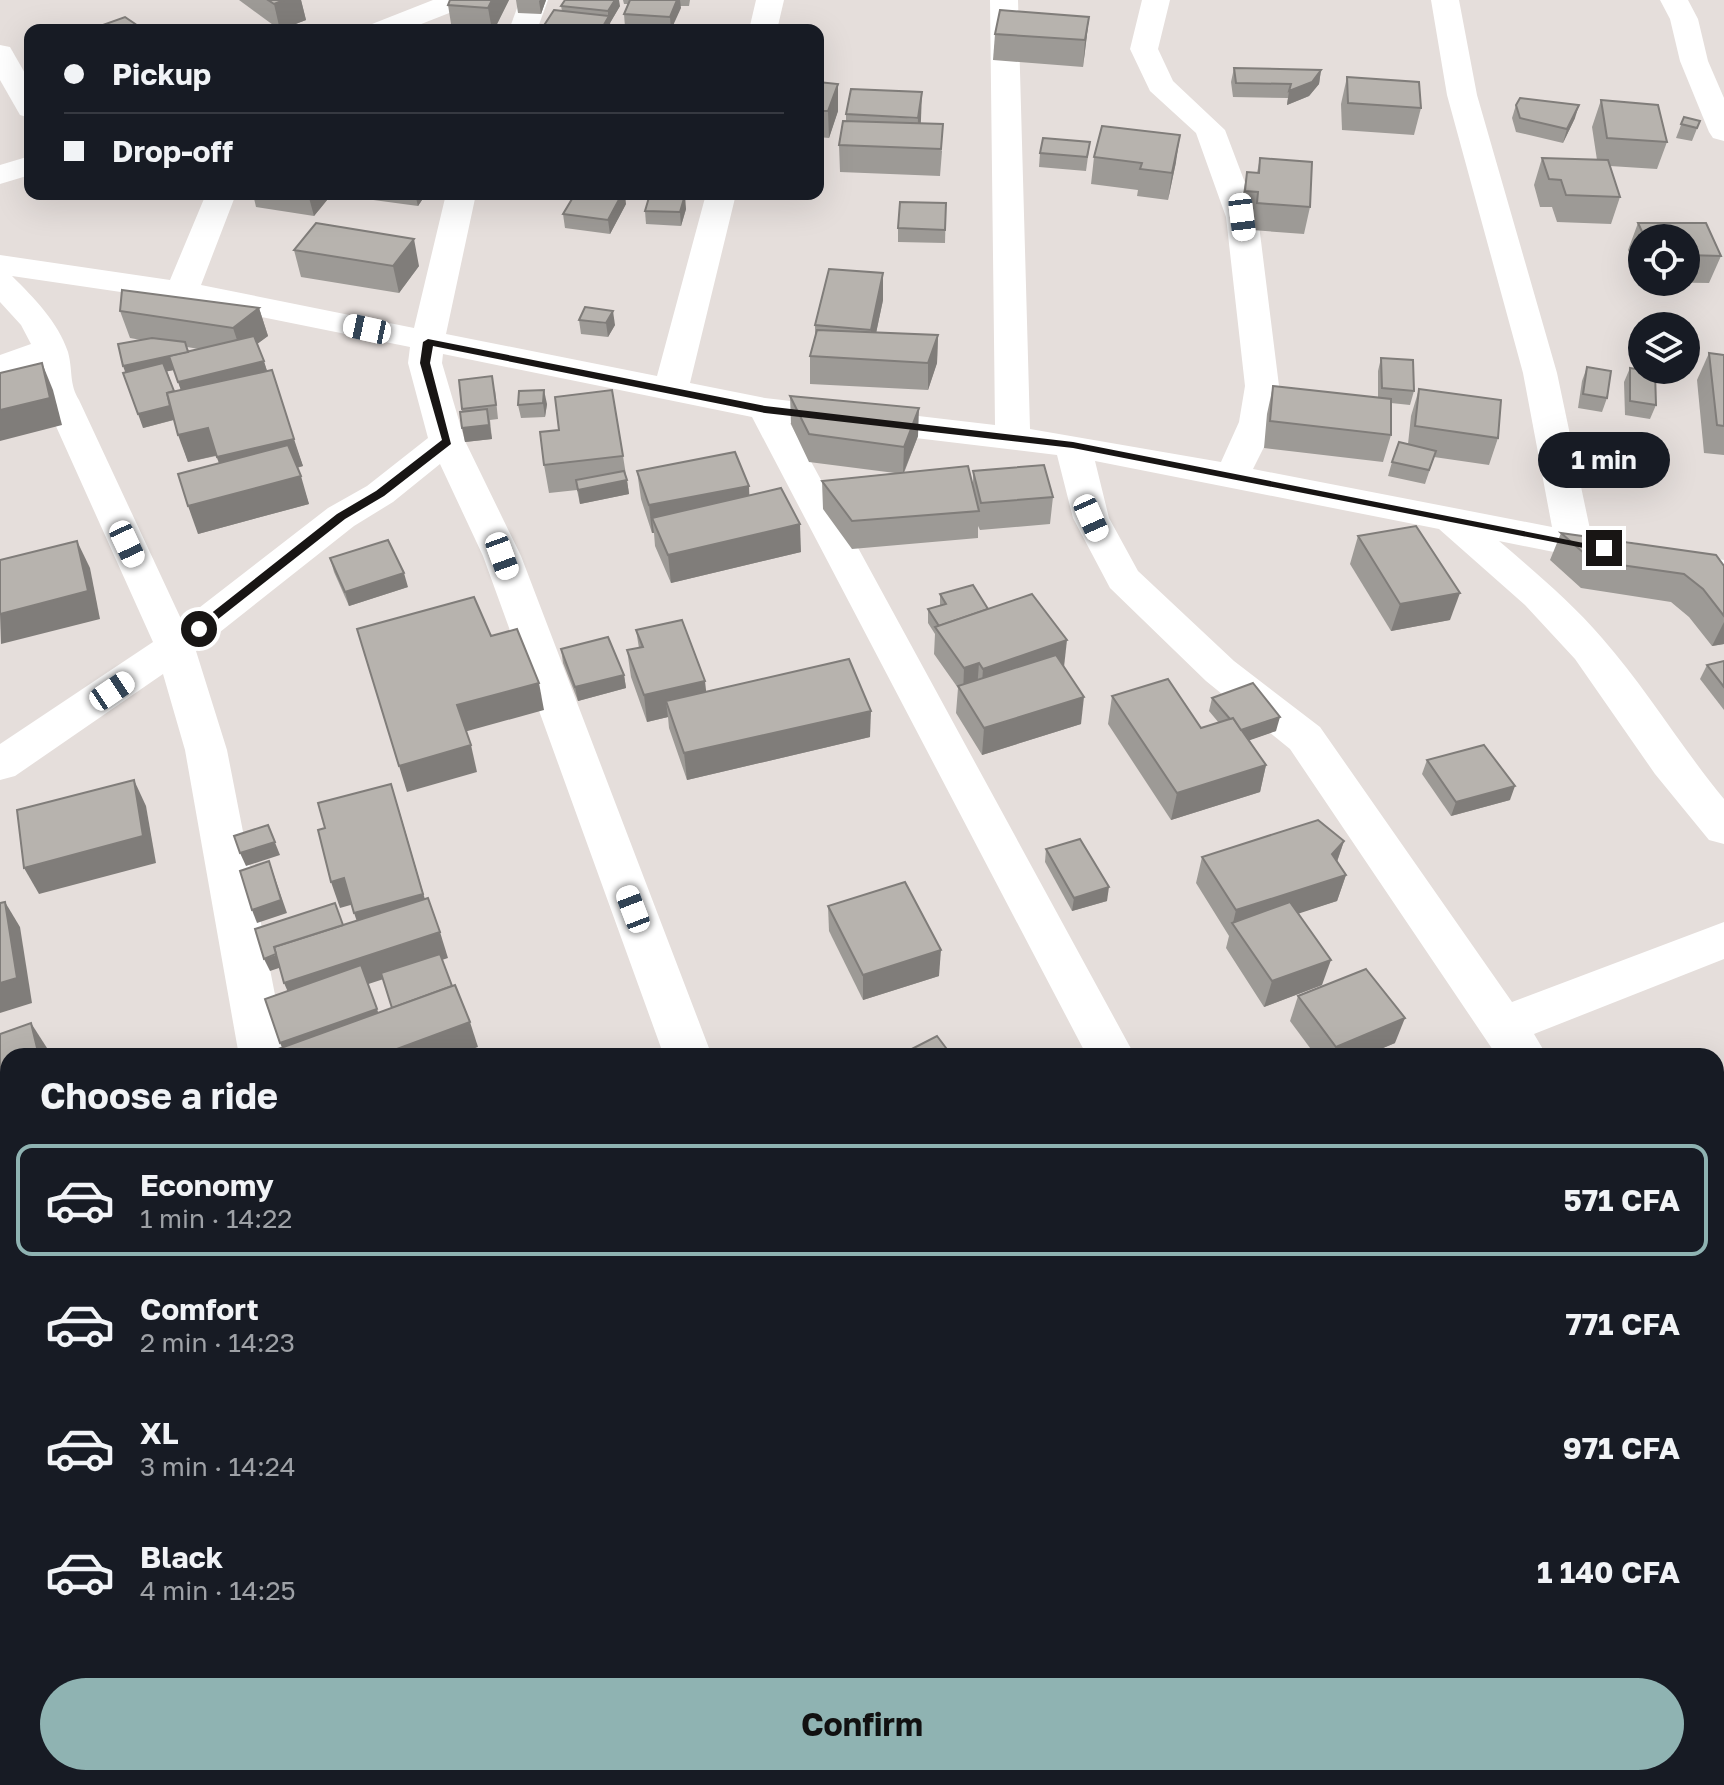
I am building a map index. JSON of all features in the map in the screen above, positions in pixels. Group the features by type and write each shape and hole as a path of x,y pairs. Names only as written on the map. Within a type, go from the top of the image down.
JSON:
{"street":[{"path":"397,24 457,0"},
{"path":"525,24 534,0"},
{"path":"764,24 770,0"},
{"path":"1004,0 1013,437"},
{"path":"1156,0 1144,49 1160,85 1210,130 1242,217 1262,386 1261,414 1251,445 1231,474"},
{"path":"1445,0 1462,95 1540,373 1574,542"},
{"path":"1674,0 1684,19 1694,61 1724,132"},
{"path":"0,53 24,98"},
{"path":"0,175 24,167"},
{"path":"182,291 219,200"},
{"path":"460,200 425,363 447,441 502,556 685,1048"},
{"path":"670,392 719,200"},
{"path":"0,265 182,291 765,409 1073,445 1446,515 1724,573"},
{"path":"0,283 46,333 53,390 62,400 175,647 206,750 262,1048"},
{"path":"0,367 50,349"},
{"path":"765,409 1107,1048"},
{"path":"0,765 175,647 341,517 380,494 447,441"},
{"path":"1073,445 1091,518 1123,579 1220,671 1305,738 1512,1041 1724,940"},
{"path":"1446,515 1539,596 1589,649 1670,763 1724,828"}],"building":[{"path":"450,0 492,0 488,8 448,5"},
{"path":"565,0 615,0 608,11 561,6"},
{"path":"630,0 677,0 670,17 624,14"},
{"path":"554,10 609,16 604,24 545,24"},
{"path":"1000,10 1089,17 1085,40 995,34"},
{"path":"125,17 135,24 106,24"},
{"path":"1234,68 1321,70 1312,82 1289,91 1291,84 1236,83"},
{"path":"1347,77 1419,82 1421,108 1348,103"},
{"path":"824,83 838,84 828,111 824,111"},
{"path":"851,89 922,92 918,118 846,114"},
{"path":"1520,98 1579,105 1567,129 1520,118 1516,105"},
{"path":"1601,100 1658,105 1667,142 1607,138"},
{"path":"1684,117 1700,121 1697,128 1681,124"},
{"path":"843,121 943,124 941,149 839,145"},
{"path":"1102,126 1180,135 1172,173 1140,169 1142,163 1094,157"},
{"path":"1043,138 1090,142 1087,157 1040,153"},
{"path":"1260,158 1312,162 1310,207 1257,203 1258,192 1245,191 1247,172 1259,173"},
{"path":"1542,158 1608,160 1620,197 1566,195 1561,180 1549,179"},
{"path":"571,200 619,200 608,220 563,214"},
{"path":"648,200 684,200 680,212 645,211"},
{"path":"900,202 946,203 945,230 898,228"},
{"path":"316,223 414,239 393,266 294,250"},
{"path":"1706,223 1721,256 1700,255 1700,224 1638,224"},
{"path":"829,269 883,273 871,330 815,325"},
{"path":"122,290 259,308 233,328 120,311"},
{"path":"585,307 613,311 606,323 579,320"},
{"path":"817,330 938,335 928,363 810,356"},
{"path":"254,336 264,361 178,382 169,356"},
{"path":"152,338 185,342 188,352 123,366 118,344"},
{"path":"1709,353 1724,355 1724,426 1717,425"},
{"path":"1381,358 1413,360 1414,391 1382,388"},
{"path":"42,363 50,398 0,410 0,373"},
{"path":"163,363 174,391 167,393 170,406 138,414 123,373"},
{"path":"1587,367 1611,371 1607,398 1583,394"},
{"path":"272,370 294,439 217,457 208,428 178,435 167,393"},
{"path":"492,376 496,405 462,409 459,380"},
{"path":"1630,384 1655,384 1656,405 1630,401"},
{"path":"1273,386 1391,399 1391,435 1270,421"},
{"path":"1419,389 1501,400 1498,438 1415,426"},
{"path":"544,390 543,403 518,405 519,391"},
{"path":"612,390 623,456 544,465 540,432 559,430 555,397"},
{"path":"790,396 919,408 904,447 809,434"},
{"path":"487,409 489,425 462,428 460,412"},
{"path":"1399,442 1436,451 1429,470 1392,462"},
{"path":"288,445 301,476 188,506 178,474"},
{"path":"735,452 749,486 649,505 637,471"},
{"path":"1044,465 1053,497 981,503 973,471"},
{"path":"968,466 979,511 852,521 822,481"},
{"path":"624,471 627,480 578,490 576,480"},
{"path":"781,488 800,524 668,555 652,518"},
{"path":"1416,526 1460,593 1400,604 1358,536"},
{"path":"1561,533 1716,555 1724,566 1724,616 1703,589 1684,574 1593,561"},
{"path":"388,540 404,573 345,592 330,558"},
{"path":"77,541 88,591 0,614 0,560"},
{"path":"973,585 988,609 939,626 928,609 946,604 940,594"},
{"path":"1032,594 1067,640 983,669 979,663 964,668 935,627"},
{"path":"474,597 491,636 517,629 539,683 457,705 471,745 399,766 357,629"},
{"path":"682,620 705,681 644,695 627,650 643,647 636,630"},
{"path":"608,637 624,675 575,687 561,649"},
{"path":"1056,655 1084,697 984,728 958,686"},
{"path":"849,659 871,711 684,753 666,701"},
{"path":"1724,661 1724,687 1707,665"},
{"path":"1168,679 1201,728 1233,718 1266,765 1177,793 1112,696"},
{"path":"1253,683 1280,717 1241,730 1212,698"},
{"path":"1484,745 1515,786 1456,802 1427,760"},
{"path":"134,780 143,836 24,868 17,810"},
{"path":"391,784 423,894 354,913 344,878 331,882 318,830 325,828 318,803"},
{"path":"1318,820 1344,841 1332,854 1346,875 1236,910 1202,857"},
{"path":"268,825 275,842 240,853 234,836"},
{"path":"1080,839 1109,887 1074,898 1046,849"},
{"path":"269,861 281,900 252,910 240,871"},
{"path":"905,882 941,950 863,975 828,906"},
{"path":"428,898 440,932 284,983 274,947"},
{"path":"5,902 17,978 0,983 0,903"},
{"path":"1290,902 1331,960 1272,981 1232,923"},
{"path":"335,903 343,925 274,947 276,954 264,959 255,929"},
{"path":"440,954 452,986 392,1008 381,973"},
{"path":"361,965 377,1009 280,1043 265,999"},
{"path":"1366,969 1405,1018 1336,1047 1298,996"},
{"path":"455,985 470,1022 400,1048 281,1048"},
{"path":"31,1023 37,1048 0,1048 0,1034"},
{"path":"937,1036 946,1048 914,1048"}],"route":[{"path":"199,629 341,517 380,494 447,441 428,380 425,363 428,342 765,409 1073,445 1604,548"}]}
